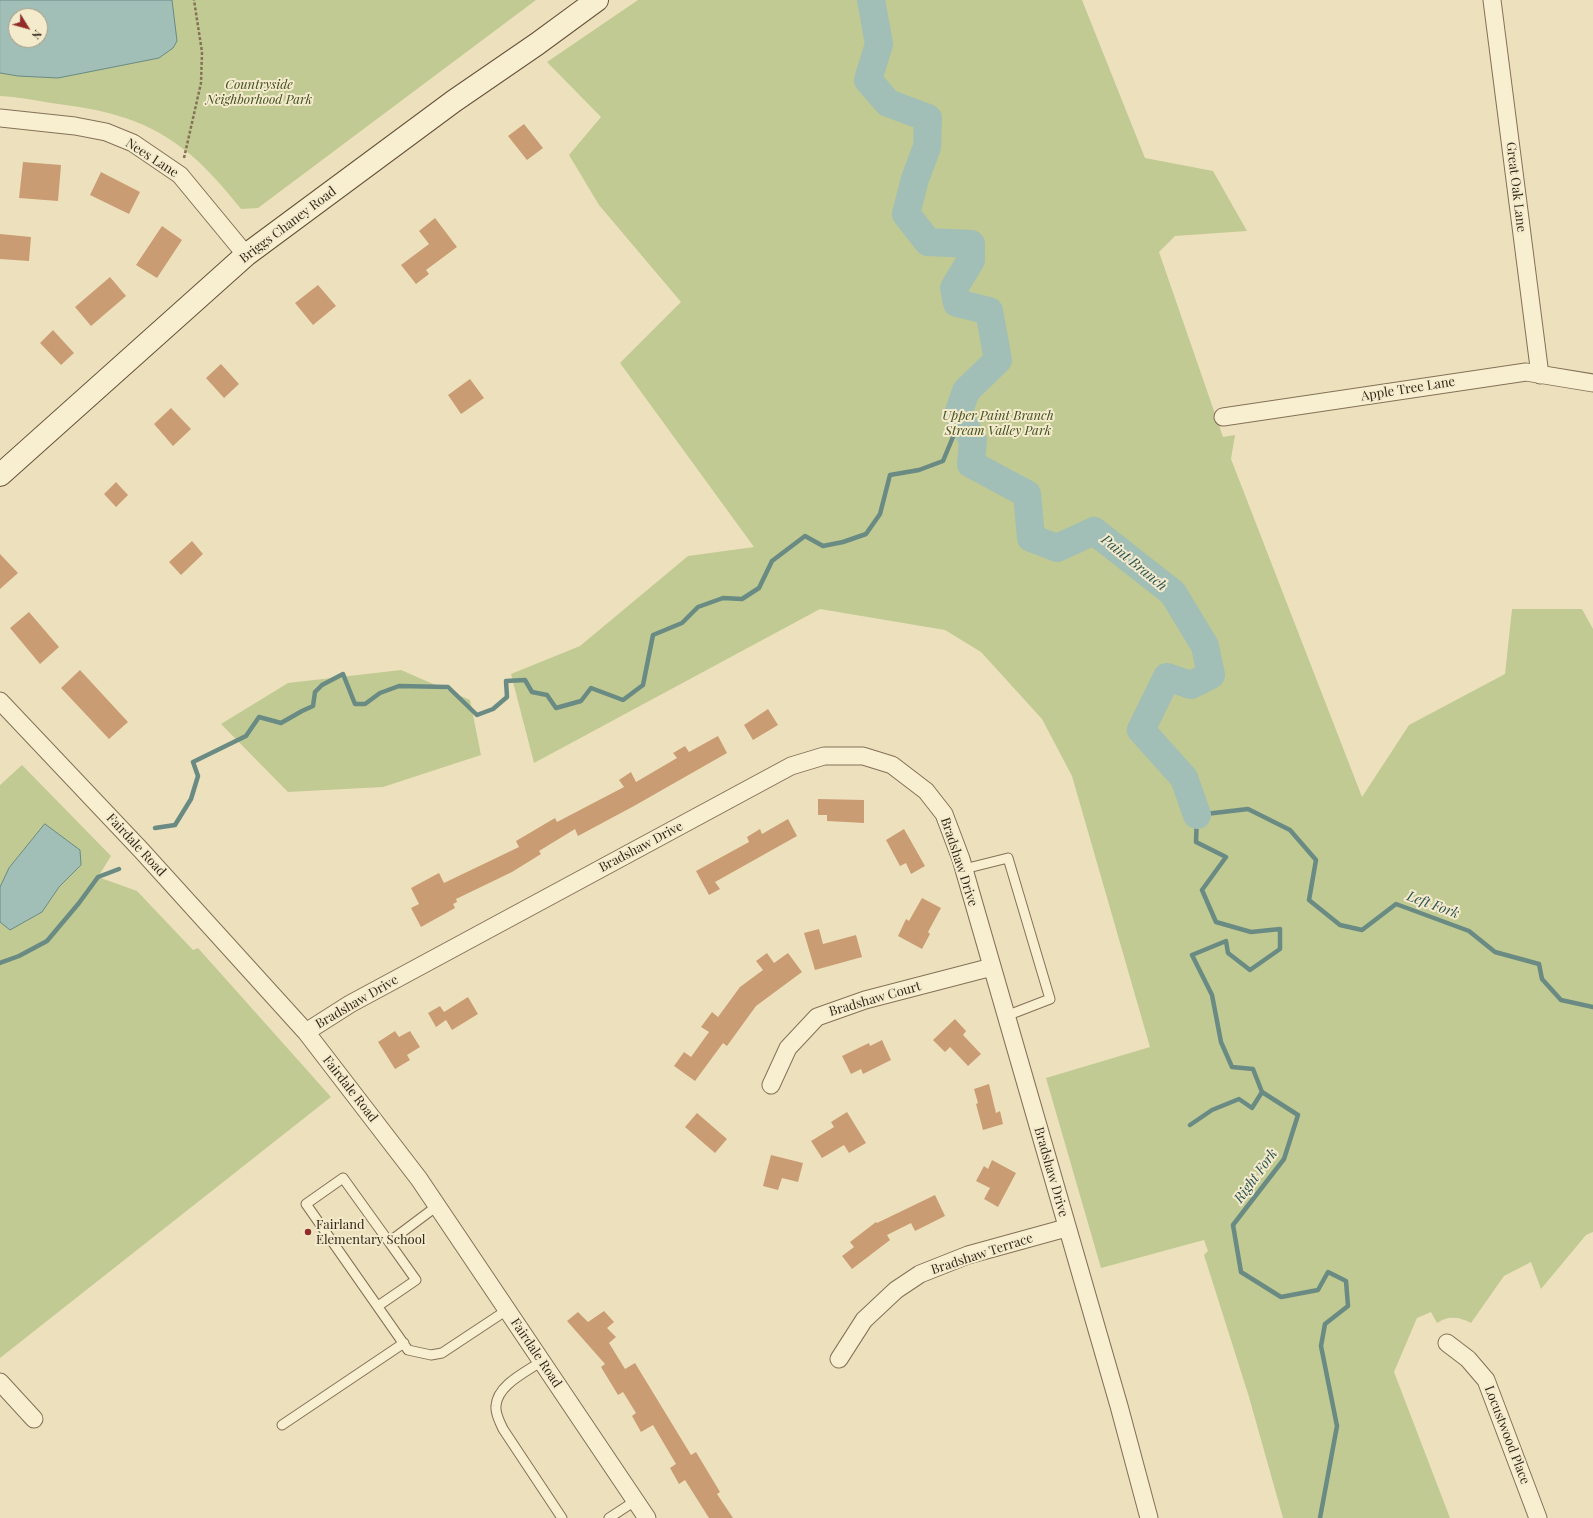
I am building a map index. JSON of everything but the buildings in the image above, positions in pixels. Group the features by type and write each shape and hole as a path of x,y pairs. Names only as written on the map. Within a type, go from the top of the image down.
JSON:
{"main road":[{"name":"Briggs Chaney Road","path":"0,475 246,255 454,101 537,44 597,0"}],"street":[{"name":"Great Oak Lane","path":"1492,0 1540,375"},
{"name":"Nees Lane","path":"0,118 75,126 106,132 133,143 180,175 246,255"},
{"name":"Apple Tree Lane","path":"1223,417 1526,372 1593,383"},
{"name":"Fairdale Road","path":"0,701 141,850 306,1032 419,1179 647,1518"},
{"name":"Bradshaw Drive","path":"306,1032 350,1004 791,766 824,756 863,756 892,765 926,791 944,814 964,869 1066,1228 1119,1406 1149,1518"},
{"name":"Bradshaw Court","path":"771,1086 788,1048 818,1017 865,1000 992,967"},
{"name":"Bradshaw Terrace","path":"839,1359 864,1320 896,1290 920,1274 968,1255 1066,1228"},
{"name":"Locustwood Place","path":"1447,1343 1468,1359 1486,1380 1538,1518"},
{"path":"0,1382 34,1419"}],"lane":[{"path":"964,869 1008,858 1050,999 1006,1016"},
{"path":"378,1306 416,1280 344,1178 306,1204 408,1350 431,1355 442,1353 507,1310"},
{"path":"389,1242 437,1206"},
{"path":"282,1425 404,1343"},
{"path":"542,1361 508,1384 499,1394 496,1406 497,1417 503,1429 562,1518"},
{"path":"609,1518 635,1501"}],"path":[{"path":"180,175 201,83 202,52 194,0"}],"green space":[{"name":"Countryside Neighborhood Park","path":"0,0 536,0 258,208 241,209 198,162 167,137 151,129 120,116 86,108 0,96"},
{"name":"Upper Paint Branch Stream Valley Park","path":"638,0 1082,0 1145,158 1213,171 1247,231 1175,236 1159,252 1223,437 1235,435 1231,459 1362,797 1409,725 1505,674 1512,609 1582,609 1593,629 1593,1232 1586,1235 1541,1289 1531,1262 1504,1276 1471,1323 1463,1319 1450,1318 1441,1320 1437,1323 1431,1312 1417,1318 1394,1372 1450,1518 1283,1518 1249,1397 1204,1255 1208,1251 1204,1240 1101,1268 1046,1078 1150,1047 1072,776 1042,719 981,652 945,630 820,609 534,763 511,674 580,646 688,556 754,547 620,363 681,302 599,205 569,155 601,117 547,62"},
{"path":"401,670 470,700 481,755 383,787 288,792 221,724 288,683"},
{"path":"22,765 111,856 98,877 137,891 193,950 198,948 331,1097 0,1358 0,785"}],"water":[{"path":"0,0 172,0 177,41 173,48 159,58 58,78 18,76 0,73"},
{"path":"45,824 80,850 81,865 59,887 42,912 10,930 0,922 0,887 9,868"}],"waterway":[{"name":"Paint Branch","path":"871,0 879,44 868,80 888,103 928,118 927,147 915,179 906,214 928,242 971,244 971,260 954,288 957,303 989,311 998,360 966,391 958,414 973,440 971,464 1027,494 1031,538 1057,548 1094,531 1173,593 1205,646 1211,675 1191,685 1167,677 1141,730 1184,778 1197,815"},
{"path":"155,828 175,825 191,799 198,776 193,762 246,736 259,717 281,723 313,706 315,692 322,685 343,674 355,704 365,704 380,693 399,686 448,687 477,715 493,709 507,697 506,681 525,680 532,692 547,695 556,708 581,701 591,688 623,700 643,685 653,635 682,623 698,607 723,598 742,599 759,588 772,561 805,536 823,546 843,542 866,534 880,514 890,475 919,470 943,461 955,432 958,414"},
{"name":"Right Fork","path":"1320,1518 1337,1426 1321,1346 1325,1324 1348,1306 1346,1281 1328,1272 1318,1290 1281,1297 1241,1272 1233,1225 1284,1159 1298,1115 1262,1092 1253,1069 1232,1067 1221,1042 1212,995 1192,955 1226,941 1228,953 1250,970 1280,949 1280,929 1251,932 1216,922 1202,890 1226,857 1196,842 1197,815 1248,809 1290,830 1316,860 1309,900 1340,925 1362,930 1396,904 1469,931 1495,952 1539,964 1542,979 1561,1000 1593,1007"},
{"path":"0,963 19,956 47,941 79,903 98,877 119,869"},
{"path":"1190,1125 1212,1110 1239,1099 1252,1108 1262,1092"}],"place":[{"name":"Fairland Elementary School","path":"308,1232"}],"water label":[{"name":"Left Fork","path":"1433,905"}]}
